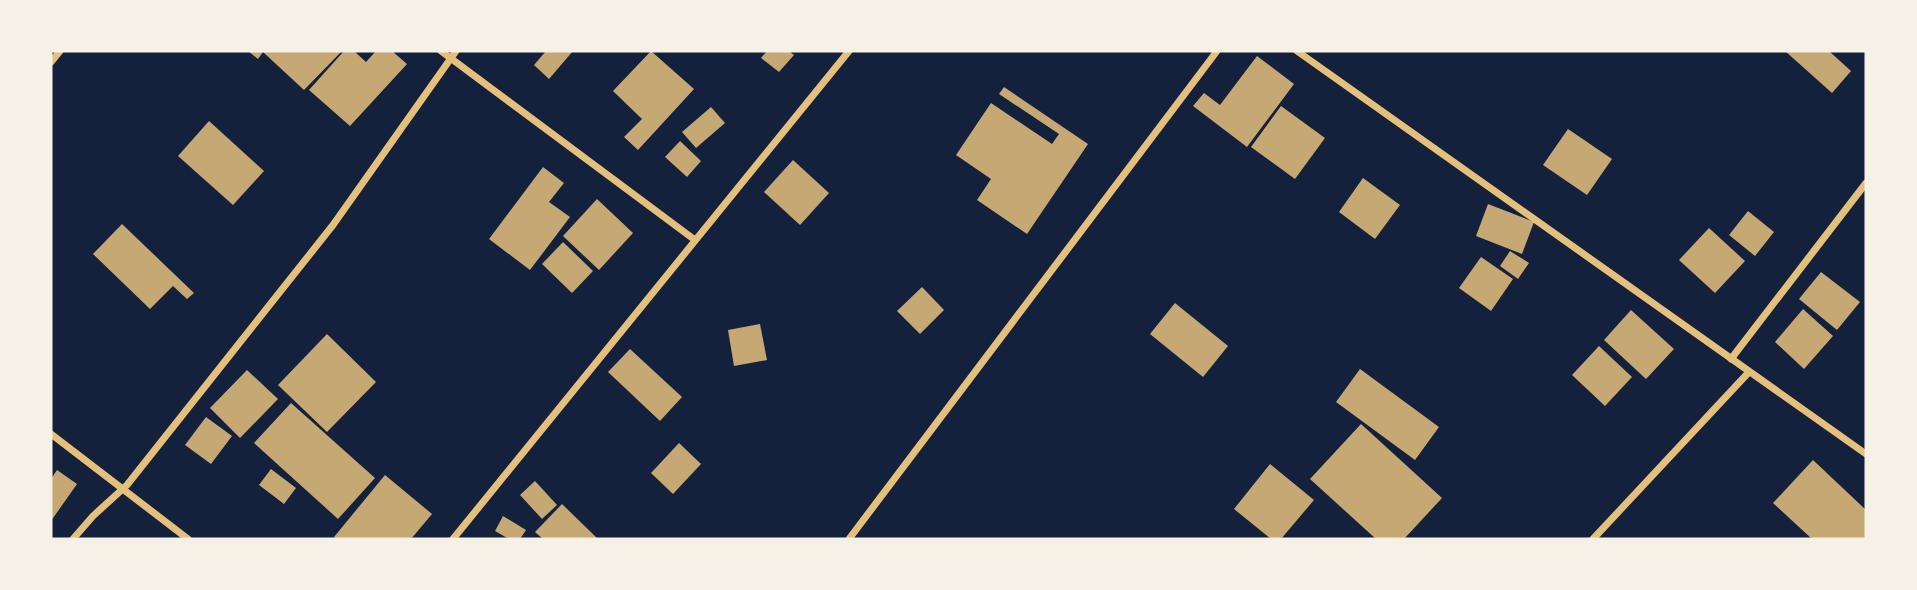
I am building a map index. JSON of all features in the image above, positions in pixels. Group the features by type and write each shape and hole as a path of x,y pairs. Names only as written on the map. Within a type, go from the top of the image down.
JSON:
{"street":[{"path":"51,62 60,51"},
{"path":"441,51 453,55 695,240"},
{"path":"453,539 849,51"},
{"path":"849,539 1217,51"},
{"path":"1297,51 1866,454"},
{"path":"73,539 93,516 123,489 333,225 453,55"},
{"path":"1731,359 1866,183"},
{"path":"1593,539 1749,372"},
{"path":"51,434 188,539"}],"building":[{"path":"248,51 342,51 304,90 263,52 258,59"},
{"path":"344,51 354,51 366,62 376,51 392,51 407,64 350,126 309,90"},
{"path":"546,51 573,51 549,79 534,65"},
{"path":"651,51 694,89 638,150 624,137 642,119 613,91"},
{"path":"767,51 789,51 794,55 779,72 761,58"},
{"path":"1785,51 1829,51 1851,71 1832,93"},
{"path":"1257,56 1294,84 1247,147 1193,106 1204,93 1220,105"},
{"path":"1004,87 1088,144 1027,234 977,200 991,179 956,155 991,103 1052,144 1059,134 999,94"},
{"path":"1281,106 1325,138 1295,179 1251,147"},
{"path":"711,107 725,123 696,148 682,132"},
{"path":"209,121 264,171 233,205 178,156"},
{"path":"1568,129 1612,159 1587,195 1543,165"},
{"path":"680,141 701,161 687,177 665,157"},
{"path":"793,160 829,193 800,225 764,192"},
{"path":"543,167 564,183 549,202 570,217 530,270 489,239"},
{"path":"1363,178 1400,205 1375,239 1339,212"},
{"path":"597,199 633,233 599,270 563,236"},
{"path":"1488,204 1534,222 1522,254 1476,236"},
{"path":"1748,211 1774,232 1755,256 1729,235"},
{"path":"122,224 194,293 187,299 173,286 150,309 93,254"},
{"path":"1709,228 1745,261 1715,293 1679,260"},
{"path":"563,242 593,271 572,293 542,264"},
{"path":"1510,251 1529,263 1518,279 1500,266"},
{"path":"1481,257 1513,279 1491,311 1459,288"},
{"path":"1821,272 1860,302 1837,330 1799,299"},
{"path":"922,287 944,310 920,334 897,311"},
{"path":"1175,303 1228,346 1203,377 1150,334"},
{"path":"1803,309 1833,336 1804,369 1775,342"},
{"path":"1631,310 1674,349 1646,379 1604,340"},
{"path":"760,324 767,360 734,366 728,330"},
{"path":"327,334 376,382 327,432 278,385"},
{"path":"1599,346 1632,377 1605,406 1572,375"},
{"path":"630,349 682,397 660,421 608,372"},
{"path":"1360,369 1439,427 1415,460 1336,402"},
{"path":"247,370 278,399 240,438 210,408"},
{"path":"291,403 375,478 338,519 254,443"},
{"path":"206,417 232,436 211,464 185,445"},
{"path":"1361,424 1442,498 1404,539 1376,539 1310,479"},
{"path":"679,443 701,464 673,494 651,473"},
{"path":"1813,460 1866,510 1866,539 1812,539 1773,503"},
{"path":"1270,464 1314,500 1281,539 1271,539 1234,509"},
{"path":"271,469 296,488 284,504 259,485"},
{"path":"57,470 77,484 51,521 51,479"},
{"path":"385,475 432,514 411,539 334,537"},
{"path":"535,481 557,505 542,519 520,495"},
{"path":"562,504 598,539 543,539 535,532"},
{"path":"503,516 526,530 520,539 509,539 495,531"}]}
